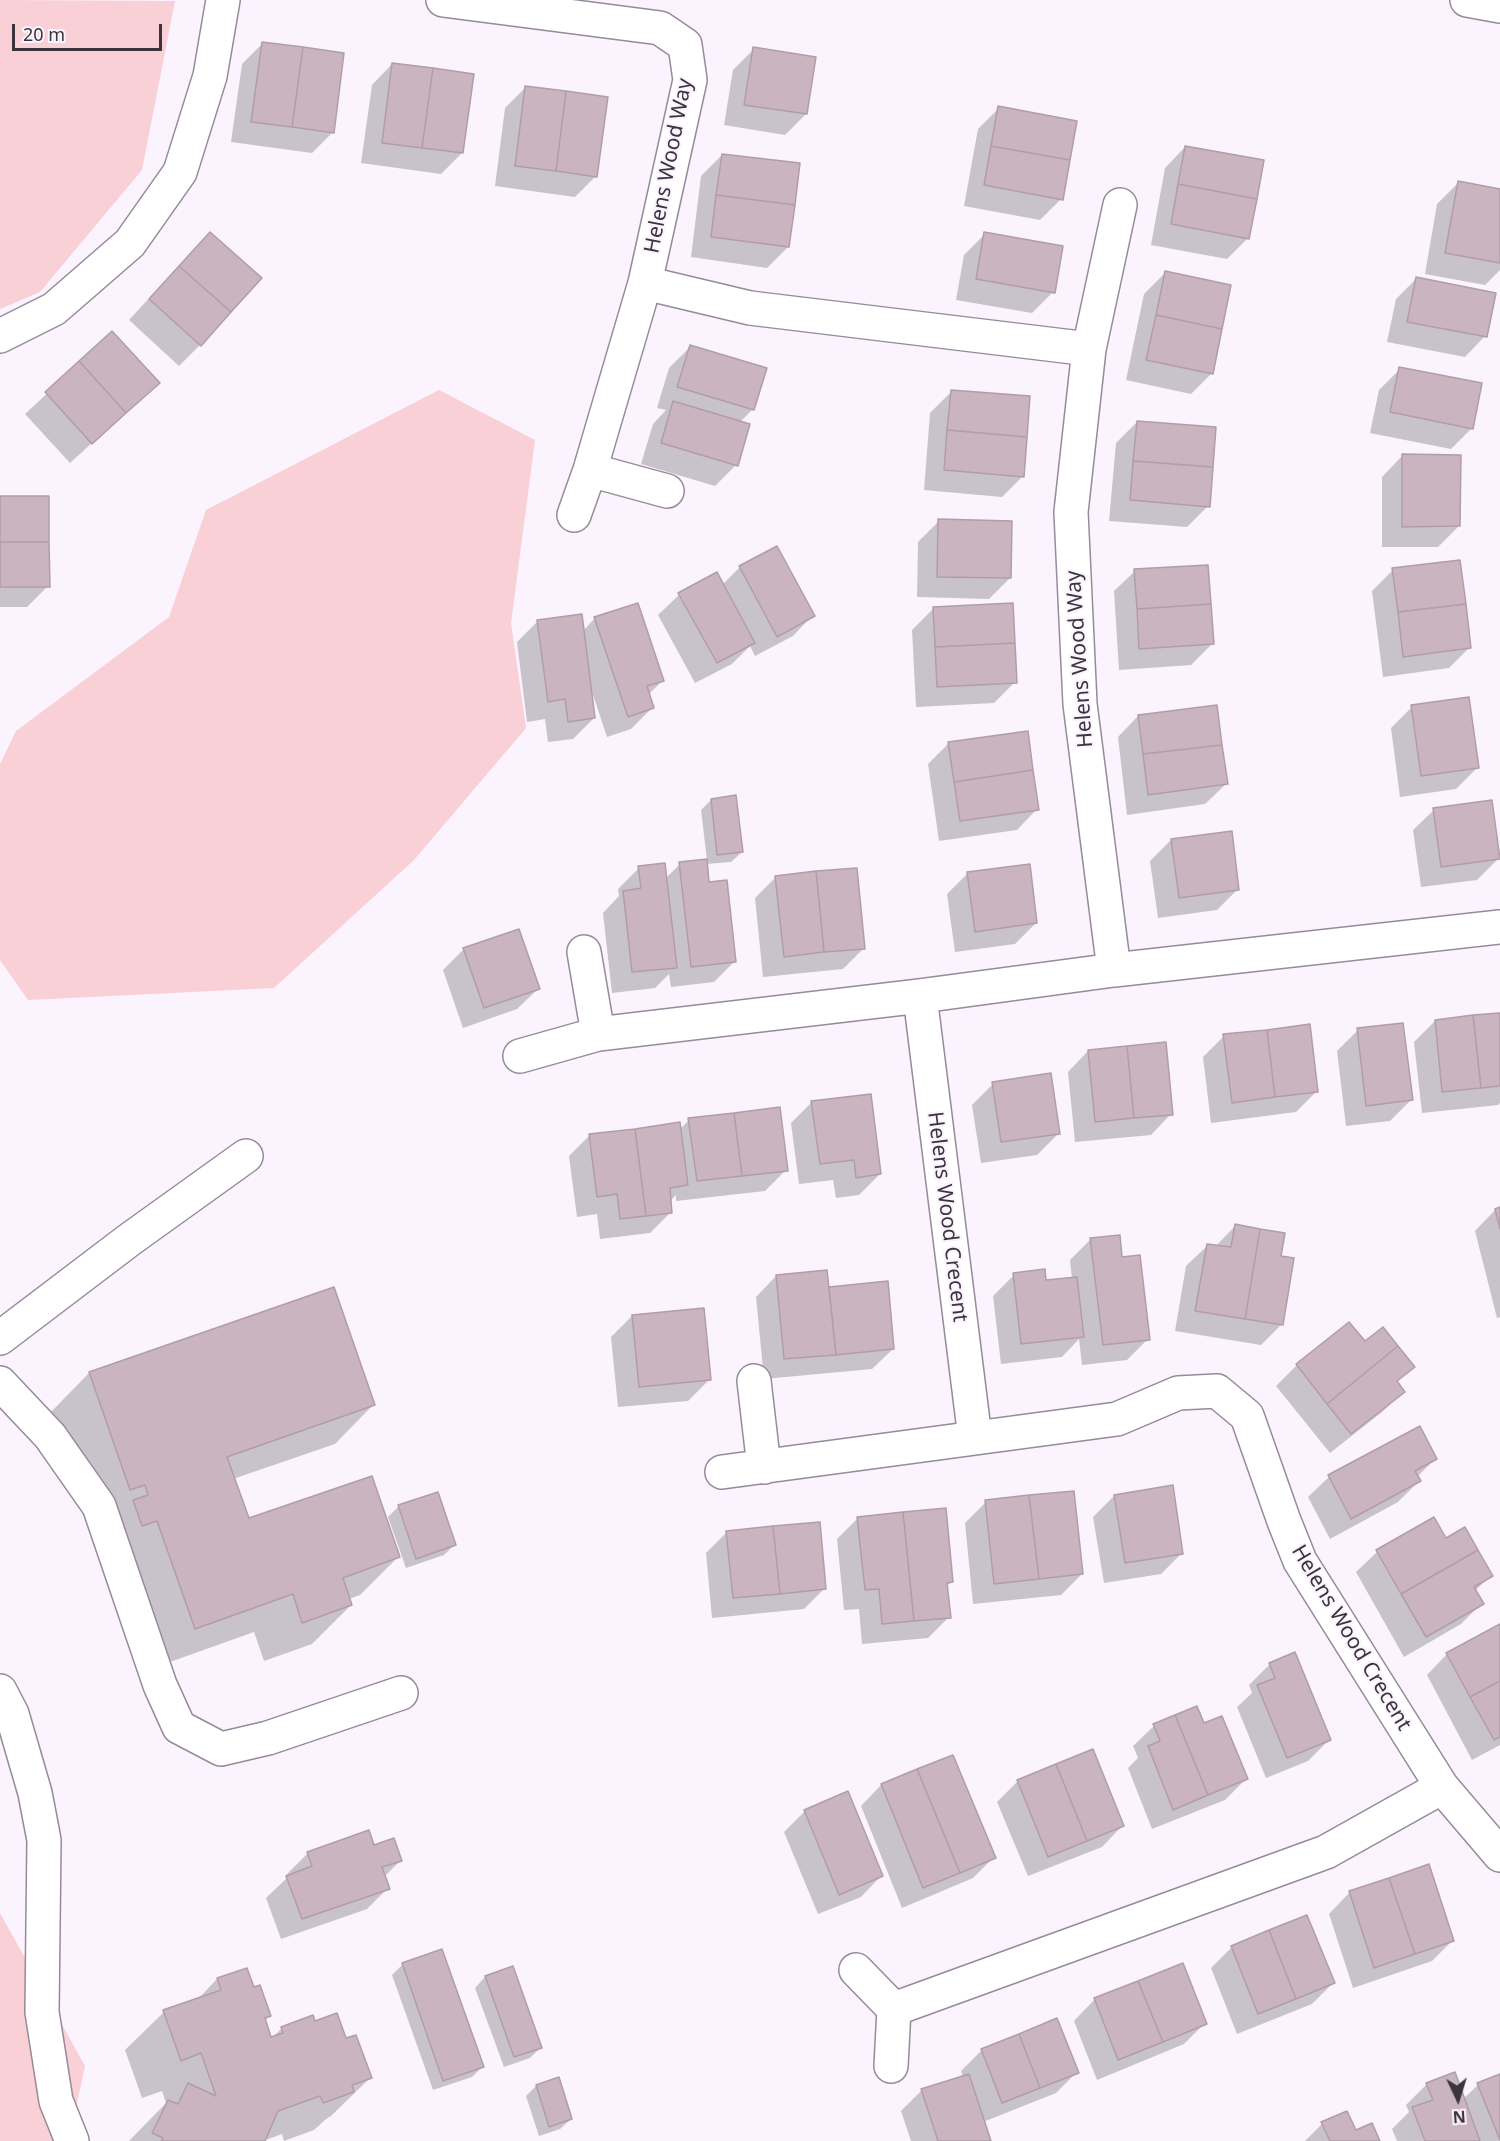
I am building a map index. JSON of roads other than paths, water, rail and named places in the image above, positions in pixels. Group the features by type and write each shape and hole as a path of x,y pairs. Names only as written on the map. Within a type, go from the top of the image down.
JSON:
{"street":[{"path":"0,336 54,309 130,243 180,172 210,76 223,0"},
{"name":"Helens Wood Way","path":"443,0 660,28 685,45 690,80 645,283 590,470 574,515"},
{"path":"1467,0 1500,6"},
{"name":"Helens Wood Way","path":"1114,970 1080,704 1071,512 1089,349 1120,205"},
{"name":"Helens Wood Way","path":"645,283 750,308 1089,349"},
{"path":"590,470 667,491"},
{"path":"520,1056 598,1034 920,996 1114,970 1500,927"},
{"path":"584,952 598,1034"},
{"name":"Helens Wood Crecent","path":"920,996 975,1438"},
{"path":"0,1338 129,1240 246,1156"},
{"path":"754,1381 764,1467"},
{"path":"0,1383 50,1437 99,1506 160,1685 179,1727 221,1749 268,1738 401,1693"},
{"name":"Helens Wood Crecent","path":"722,1472 1117,1419 1178,1393 1217,1391 1247,1416 1300,1561 1442,1787 1500,1855"},
{"path":"0,1691 12,1714 35,1793 44,1840 42,2012 56,2101 72,2141"},
{"path":"894,2009 1326,1852 1442,1787"},
{"path":"856,1970 894,2009 891,2066"}]}
